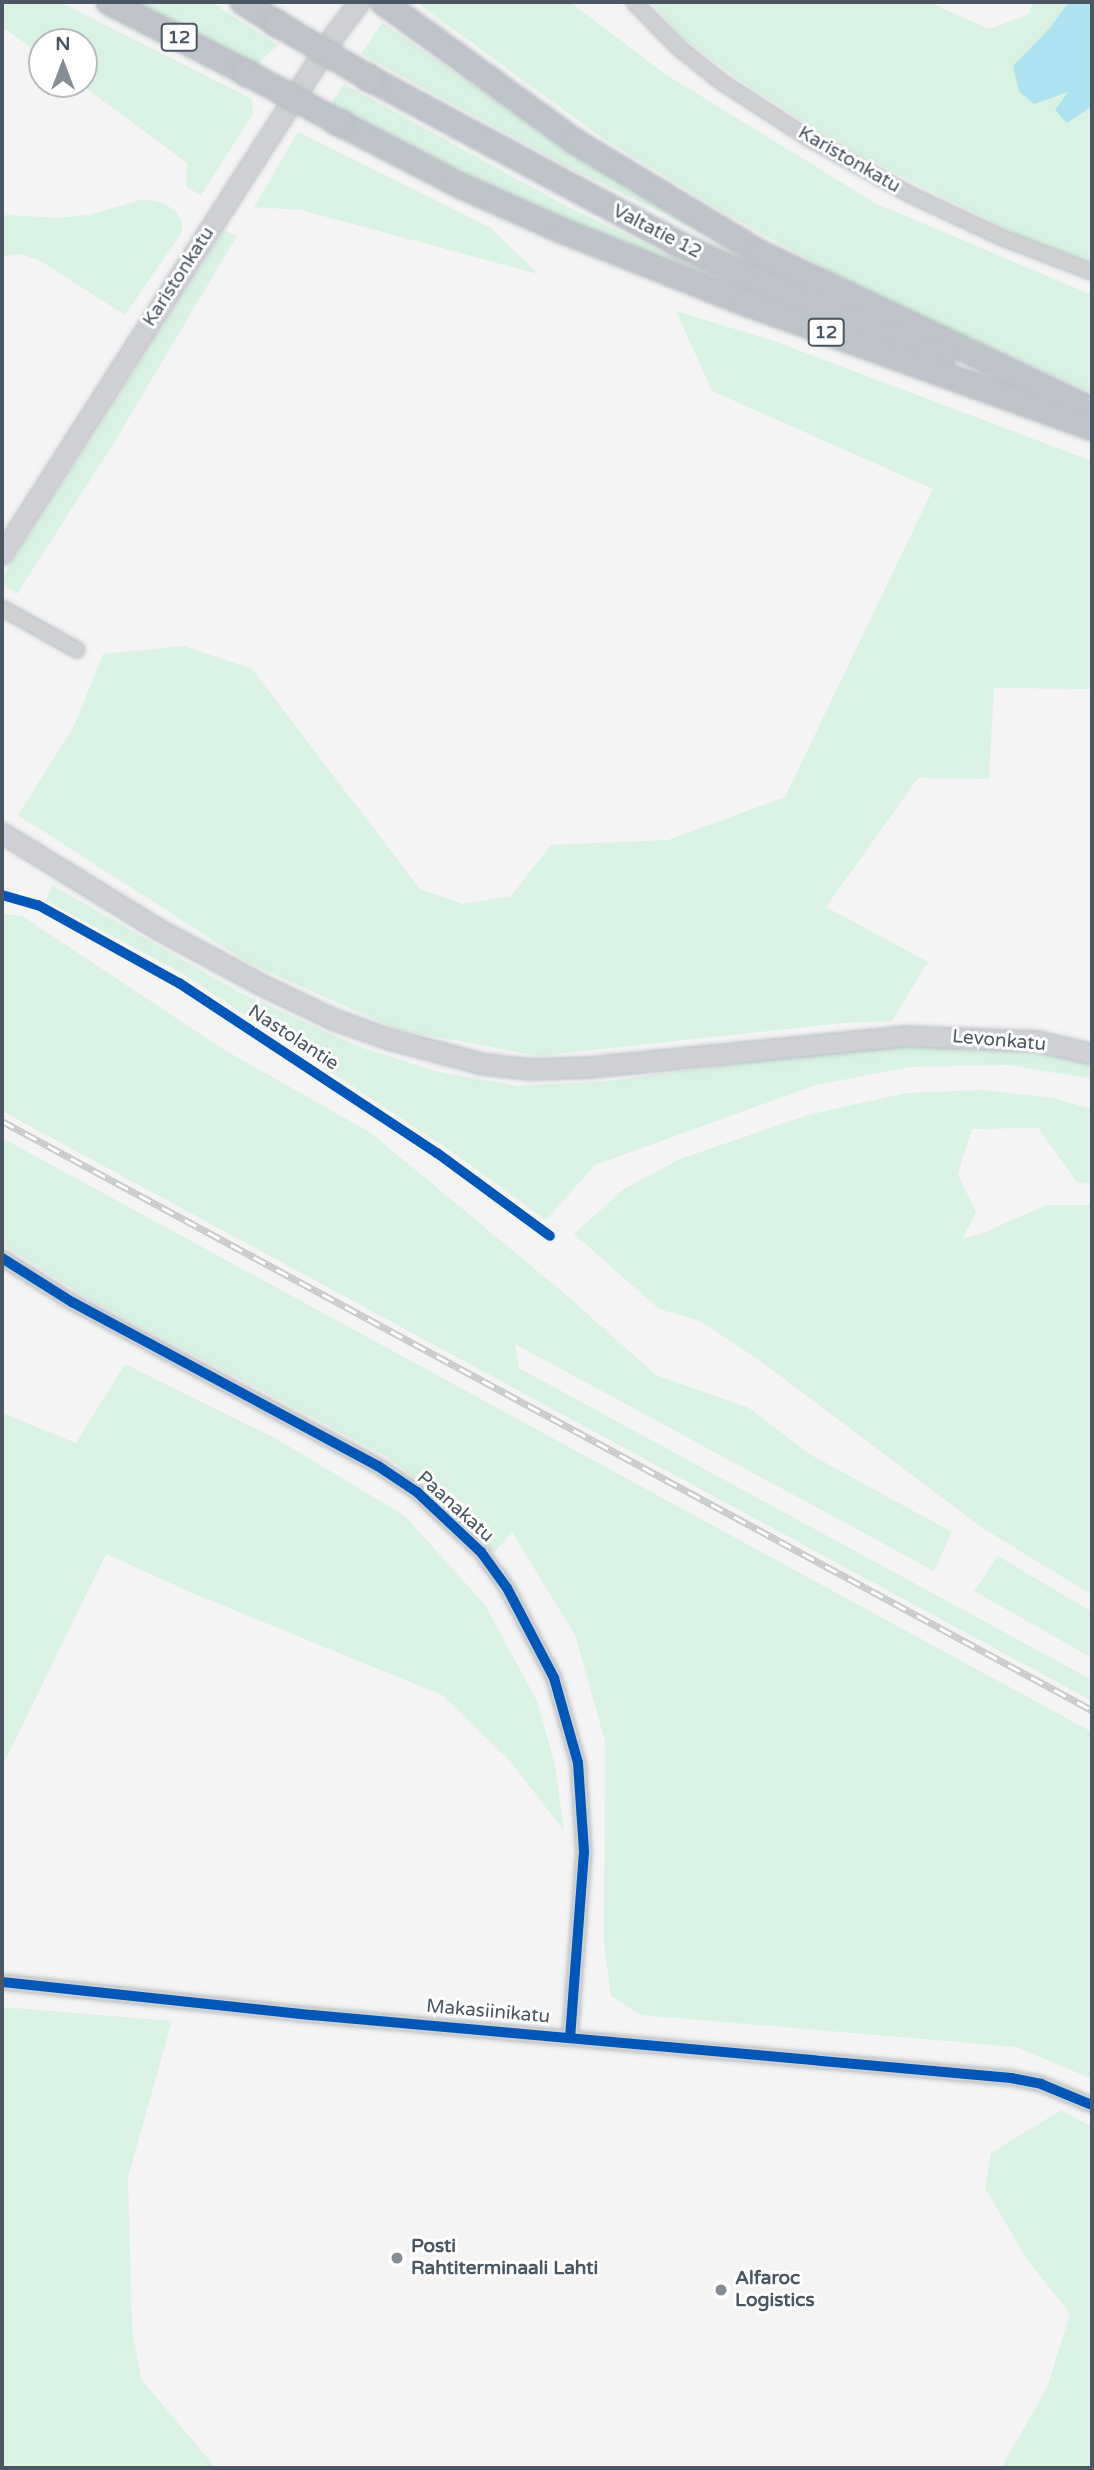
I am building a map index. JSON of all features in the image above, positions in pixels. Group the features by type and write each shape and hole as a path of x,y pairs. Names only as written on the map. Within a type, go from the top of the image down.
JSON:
{"highway":[{"name":"12","path":"109,2 459,185 563,231 746,303 1092,428"},
{"name":"Valtatie 12","path":"243,2 369,78 678,244 765,284 1092,419"},
{"name":"12","path":"383,2 574,141 760,253 1092,410"}],"main road":[{"name":"Karistonkatu","path":"2,554 334,35 359,2"},
{"name":"Nastolantie","path":"2,833 158,929 262,985 334,1019 433,1053 484,1064 530,1069 578,1068 905,1036"},
{"name":"Levonkatu","path":"905,1036 1037,1041 1092,1054"}],"street":[{"name":"Karistonkatu","path":"634,2 678,47 723,83 810,139 911,195 1003,238 1092,272"},
{"path":"2,608 77,650"},
{"name":"Paanakatu","path":"2,1258 72,1302 378,1466 417,1492 447,1518 488,1561 507,1588 554,1678 578,1763 584,1852 570,2037"},
{"name":"Makasiinikatu","path":"2,1982 312,2015 1011,2078 1041,2084 1092,2105"}],"green space":[{"path":"2,2 60,2 252,99 253,114 201,195 186,187 187,163 98,97 98,28 28,28 28,45 2,27"},
{"path":"133,2 211,2 278,45 255,66"},
{"path":"416,2 570,2 665,74 875,203 1092,295 1092,393 888,303 719,210 601,137"},
{"path":"651,2 928,2 989,29 1029,14 1033,2 1092,2 1092,263 1028,240 840,145 742,82 679,35"},
{"path":"382,23 557,142 715,239 570,168 361,54"},
{"path":"344,84 568,207 726,281 521,204 330,105"},
{"path":"298,132 491,228 538,274 301,210 254,207"},
{"path":"144,199 164,203 176,212 182,221 182,232 125,315 39,260 19,254 2,257 2,216 58,218 88,215"},
{"path":"224,231 237,236 112,446 17,594 2,584 2,577"},
{"path":"676,311 774,341 1092,461 1092,689 994,688 989,779 918,778 826,907 928,962 892,1021 842,1023 538,1056 396,1029 247,962 18,815 74,726 103,654 184,646 252,669 420,889 463,904 511,896 551,845 668,840 785,797 933,489 712,391"},
{"path":"52,885 239,992 357,1046 438,1072 518,1086 607,1081 824,1052 906,1046 1004,1048 1092,1062 1092,1079 1007,1065 910,1067 816,1085 595,1165 546,1220 455,1154 180,972 46,901"},
{"path":"2,914 22,916 223,1049 371,1133 565,1294 656,1375 749,1408 811,1455 952,1532 934,1571 515,1344 519,1368 1092,1680 1092,1701 2,1111"},
{"path":"983,1090 1053,1098 1092,1109 1092,1184 1077,1182 1038,1128 972,1129 958,1174 976,1213 962,1239 981,1234 1046,1205 1092,1205 1092,1595 981,1527 759,1360 700,1321 659,1309 574,1234 624,1189 680,1159 808,1115 906,1093"},
{"path":"2,1138 1092,1732 1092,2079 1017,2047 641,2015 611,1996 604,1945 605,1741 575,1635 512,1532 494,1553 442,1499 387,1457 88,1299 5,1246 2,1243"},
{"path":"125,1364 277,1439 405,1516 485,1605 537,1701 555,1765 564,1831 510,1761 442,1695 190,1592 106,1554 2,1767 2,1413 76,1443"},
{"path":"998,1556 1092,1612 1092,1658 974,1591"},
{"path":"2,2007 172,2021 128,2177 132,2329 141,2379 216,2468 2,2468"},
{"path":"1061,2110 1092,2127 1092,2468 1001,2468 1047,2388 1070,2314 1027,2259 985,2188 991,2153"}],"water":[{"path":"1069,2 1092,2 1092,106 1067,123 1055,110 1068,92 1034,104 1019,91 1013,66 1049,29"}],"railway":[{"path":"2,1121 1092,1710"}],"cycle path":[{"path":"2,895 38,905 179,983 437,1153 550,1236"},
{"path":"2,1258 72,1302 378,1466 417,1492 481,1552 507,1588 554,1678 578,1763 584,1852 570,2037"},
{"path":"2,1982 312,2015 1011,2078 1041,2084 1092,2105"}],"place":[{"name":"Posti Rahtiterminaali Lahti","path":"397,2258"},
{"name":"Alfaroc Logistics","path":"721,2290"}]}
